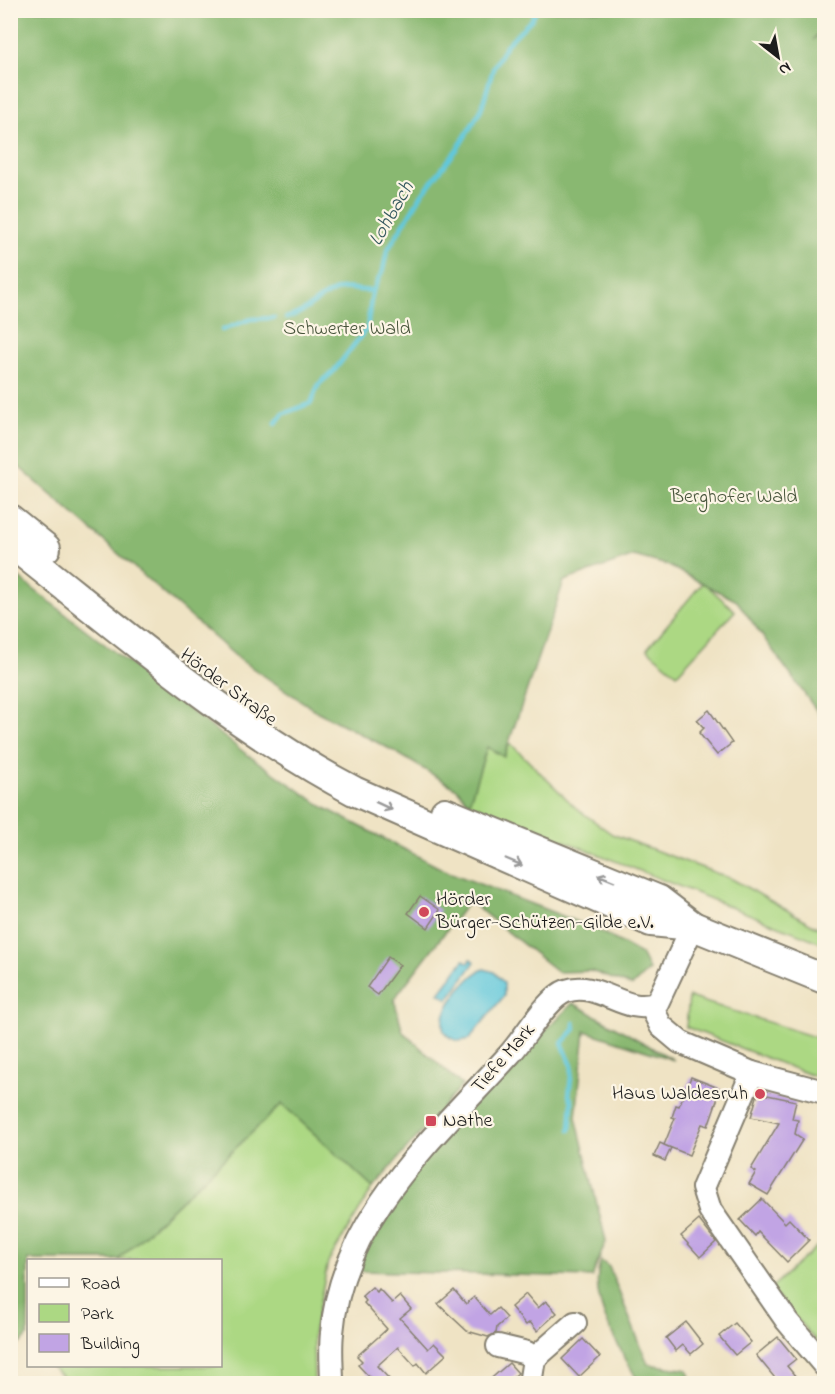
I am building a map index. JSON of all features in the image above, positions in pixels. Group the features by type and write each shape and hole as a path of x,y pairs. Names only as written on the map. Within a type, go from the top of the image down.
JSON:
{"main road":[{"name":"Hörder Straße","path":"10,519 241,701 273,723 339,764 464,830"},
{"name":"Hörder Straße","path":"10,543 257,735 354,791 464,830"},
{"path":"464,830 651,922 693,926 825,979"}],"street":[{"path":"693,926 661,999 651,1006 661,1026 669,1035 752,1074 825,1092"},
{"name":"Tiefe Mark","path":"332,1383 332,1334 342,1284 359,1238 399,1176 514,1050 555,999 565,991 581,988 643,1008 651,1006"},
{"path":"752,1074 703,1188 710,1210 787,1321 825,1365"},
{"path":"530,1383 534,1359 575,1323"},
{"path":"498,1346 527,1353 534,1359"}],"green space":[{"name":"Schwerter Wald","path":"11,10 824,11 824,25 813,40 824,27 824,721 737,601 667,565 634,556 564,581 504,757 487,747 469,803 457,789 392,750 318,712 239,659 11,460"},
{"path":"10,571 245,753 325,808 446,871 596,929 641,954 649,970 632,986 591,971 558,972 469,901 394,999 403,1032 462,1085 373,1188 282,1104 119,1259 27,1259 27,1337 11,1352"},
{"path":"703,582 735,611 677,674 647,649"},
{"path":"510,743 576,808 612,834 732,879 824,931 824,944 469,803 487,747 504,757"},
{"path":"689,997 824,1040 824,1078 686,1027"},
{"path":"573,1003 674,1060 585,1031 576,1117 606,1241 592,1277 360,1271 365,1243 415,1168 485,1091"},
{"path":"282,1104 373,1188 328,1262 313,1335 314,1383 70,1383 51,1367 222,1367 222,1259 119,1259"},
{"path":"824,1240 824,1350 770,1289"},
{"path":"601,1261 609,1267 648,1364 688,1370 691,1383 639,1383 615,1340 602,1308 598,1292"}],"water":[{"path":"471,959 475,962 448,999 439,993 464,960 469,963"},
{"path":"484,969 494,972 504,983 504,996 469,1039 460,1041 453,1039 444,1032 443,1022 446,1012 452,1000 468,980"}],"building":[{"path":"709,710 732,743 717,755 699,733 704,728 697,720"},
{"name":"Hörder Bürger-Schützen-Gilde e.V.","path":"420,896 440,910 428,928 408,913"},
{"path":"388,957 400,965 378,995 367,987"},
{"path":"691,1077 721,1089 708,1126 702,1124 689,1155 664,1145 675,1118 672,1117 676,1105 679,1106"},
{"path":"758,1093 796,1101 792,1119 798,1120 795,1134 803,1139 768,1195 749,1184 756,1172 751,1169 779,1123 751,1117"},
{"path":"660,1143 671,1148 665,1161 654,1156"},
{"path":"762,1199 785,1223 789,1219 809,1240 787,1262 758,1232 755,1236 740,1220"},
{"path":"699,1220 716,1242 700,1257 681,1236"},
{"path":"372,1287 377,1292 379,1289 392,1303 400,1296 411,1309 400,1318 428,1349 434,1343 446,1355 426,1373 418,1363 415,1366 398,1347 377,1366 393,1383 375,1383 358,1365 362,1361 357,1356 387,1329 364,1303 366,1301 362,1296"},
{"path":"454,1290 466,1304 474,1297 490,1315 498,1308 507,1318 497,1327 496,1333 488,1337 467,1331 438,1304"},
{"path":"526,1294 538,1308 546,1301 557,1313 537,1331 530,1322 526,1325 511,1307"},
{"path":"686,1322 703,1344 691,1354 683,1345 676,1351 666,1338"},
{"path":"735,1323 751,1342 735,1355 719,1336"},
{"path":"778,1337 796,1359 787,1366 801,1383 779,1383 756,1355"},
{"path":"583,1339 600,1357 579,1377 562,1359"},
{"path":"509,1363 518,1373 507,1383 486,1383"}],"waterway":[{"name":"Lohbach","path":"275,424 283,414 311,403 319,384 333,372 367,328 372,293 383,270 387,251 422,194 458,148 481,110 494,66 506,45 532,19 536,10"},
{"path":"286,318 301,312 333,291 373,290"},
{"path":"222,330 251,319 274,318"},
{"path":"570,1130 572,1101 569,1096 572,1066 562,1043 575,1029 574,1023"}],"place":[{"name":"Hörder Bürger-Schützen-Gilde e.V.","path":"424,912"},
{"name":"Haus Waldesruh","path":"760,1094"},
{"name":"Nathe","path":"431,1121"}],"park label":[{"name":"Berghofer Wald","path":"734,497"}]}
